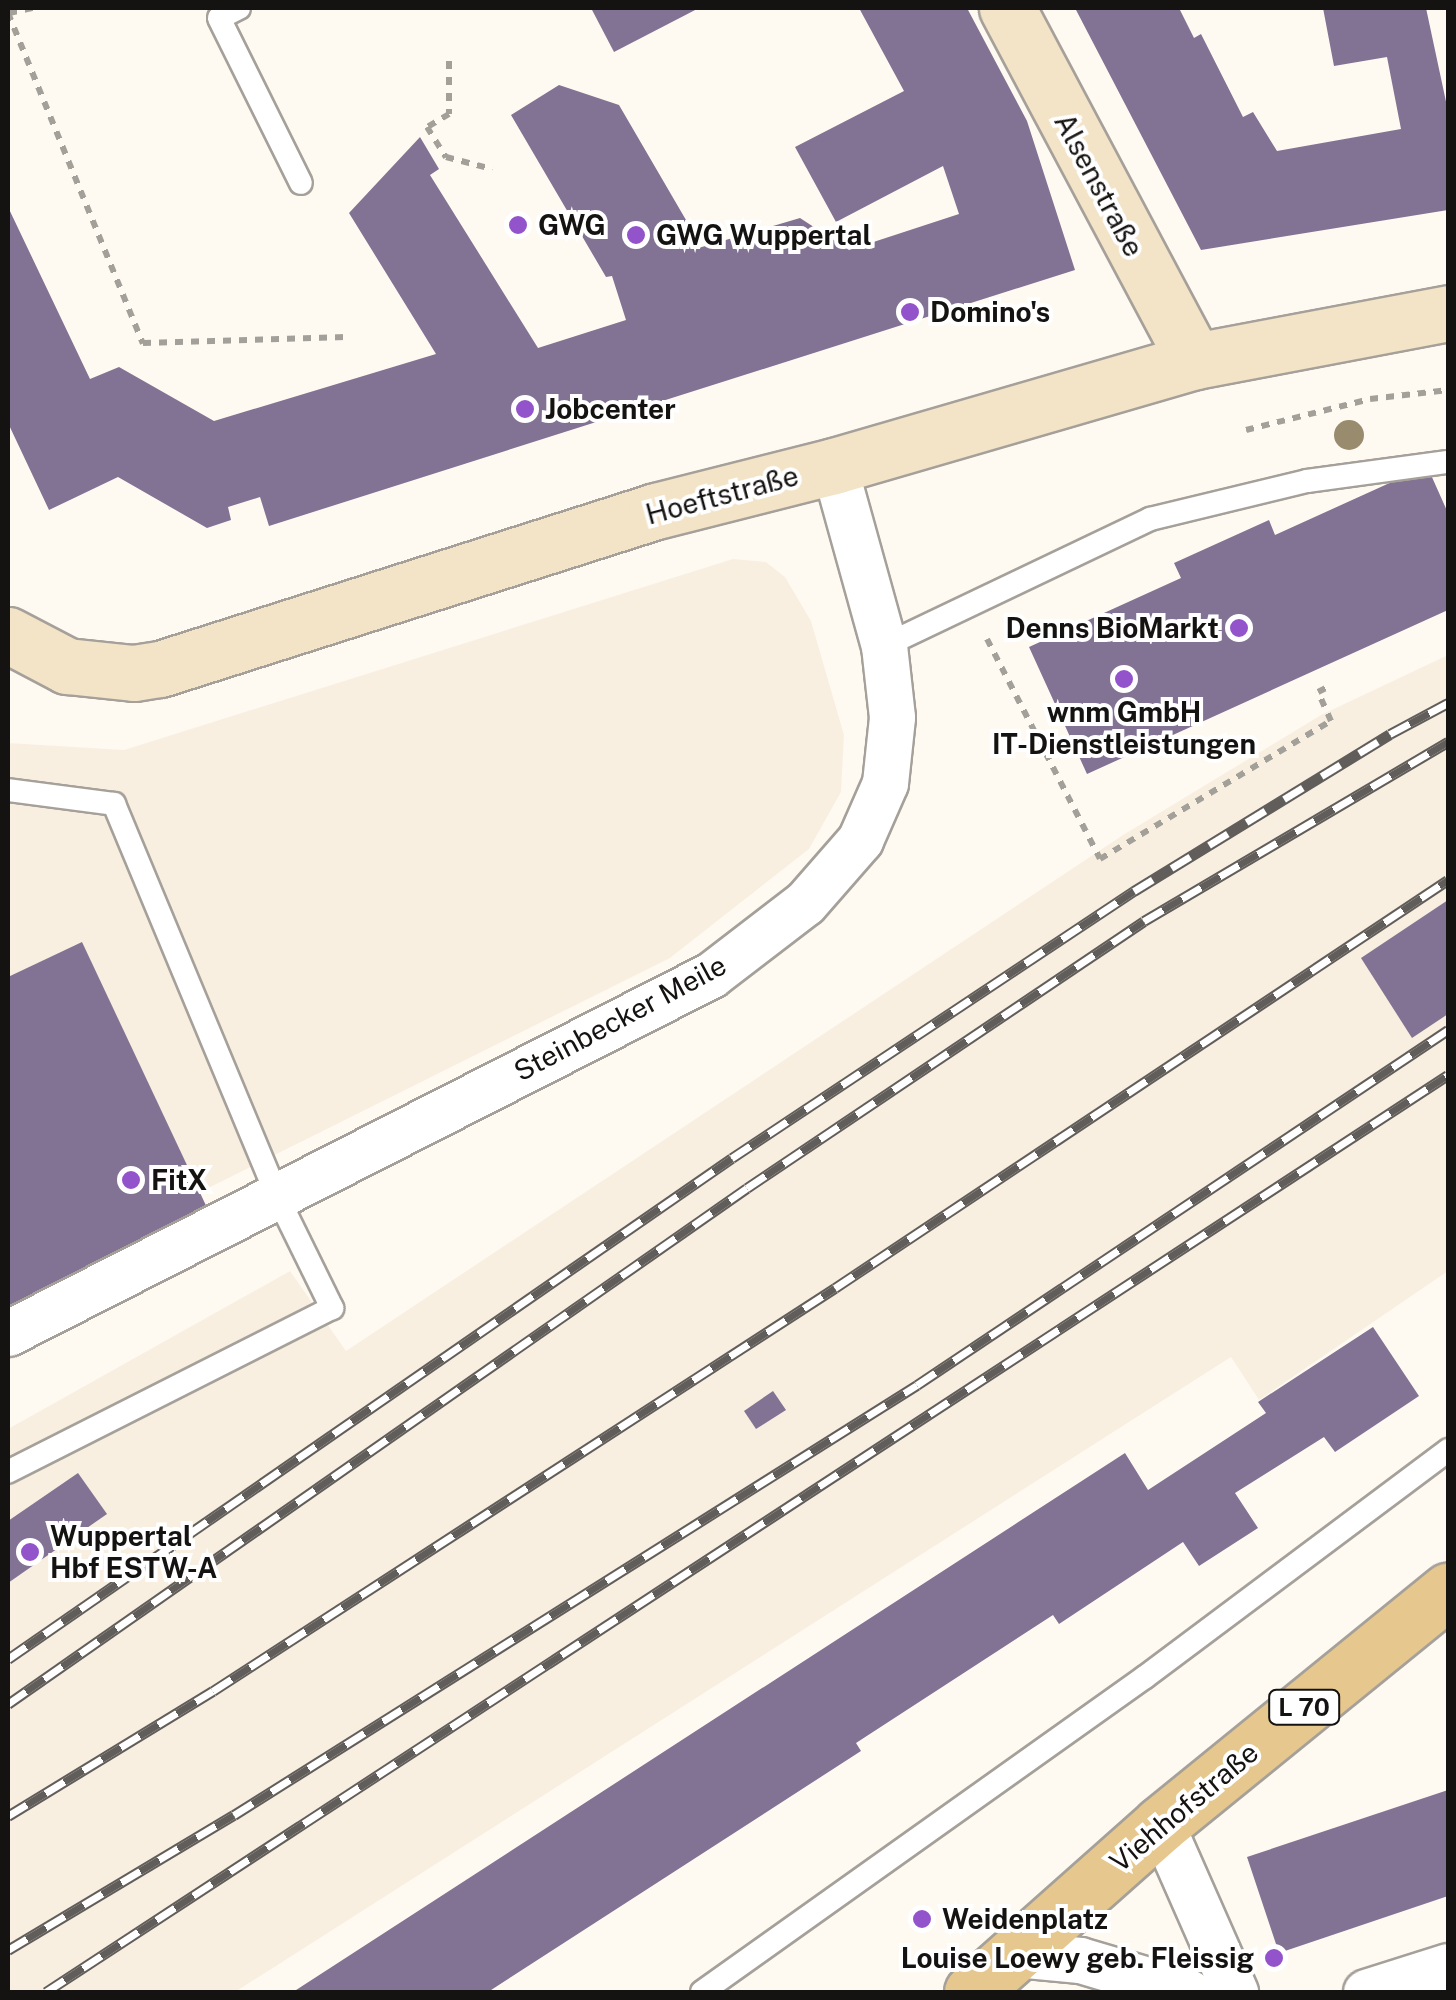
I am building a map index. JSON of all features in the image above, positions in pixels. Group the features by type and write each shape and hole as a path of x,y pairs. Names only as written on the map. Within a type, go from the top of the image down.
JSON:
{"main road":[{"name":"Alsenstraße","path":"1007,8 1195,361"},
{"name":"Hoeftstraße","path":"8,635 68,666 134,673 160,669 656,511 834,466 1195,361 1448,313"},
{"name":"Viehhofstraße","path":"972,1992 1160,1824 1448,1591"}],"street":[{"name":"Steinbecker Meile","path":"8,1333 710,975 806,902 860,840 885,784 892,717 884,646 834,466"},
{"path":"1160,1824 1234,1992"},
{"path":"1016,1954 1080,1960 1188,1992"},
{"path":"1366,1992 1448,1966"}],"lane":[{"path":"239,8 219,18 301,182"},
{"path":"884,646 1150,520 1307,482 1448,462"},
{"path":"8,790 114,804 277,1196 332,1308 8,1472"},
{"path":"702,1992 1145,1677 1448,1450"}],"path":[{"path":"33,8 8,13 144,343 346,337"},
{"path":"449,61 449,114 428,128 446,157 492,169"},
{"path":"1246,430 1370,400 1448,390"},
{"path":"970,603 1100,858 1332,721 1318,692 1328,687"}],"shaded area":[{"path":"733,559 766,562 785,577 811,621 844,735 841,792 809,849 670,958 8,1288 8,743 124,750"},
{"path":"1448,655 1448,1271 1259,1400 1231,1357 235,1992 8,1992 8,1429 290,1271 346,1351 1123,835 1321,715"}],"building":[{"path":"591,8 699,8 614,52"},
{"path":"859,8 967,8 1027,121 1075,270 269,526 260,497 228,507 231,520 207,528 118,477 49,510 8,423 8,207 90,379 119,367 214,421 436,354 349,213 420,137 439,169 430,175 538,348 626,320 612,276 606,277 511,115 559,85 619,105 686,220 695,249 800,218 849,250 959,214 943,166 836,222 795,147 904,91"},
{"path":"1075,8 1179,8 1194,38 1201,34 1243,117 1253,112 1277,151 1401,129 1387,57 1334,66 1323,8 1426,8 1448,111 1448,210 1201,250"},
{"name":"Denns BioMarkt","path":"1427,466 1448,513 1448,610 1087,774 1029,647 1181,578 1174,563 1269,520 1275,535"},
{"path":"1448,900 1448,1014 1412,1038 1361,958"},
{"path":"82,942 210,1214 8,1310 8,977"},
{"path":"1373,1327 1419,1396 1335,1452 1324,1437 1235,1493 1258,1528 1199,1566 1183,1542 1059,1624 1053,1615 856,1743 861,1751 488,1992 293,1992 1125,1453 1148,1490 1266,1413 1258,1402"},
{"path":"773,1391 786,1410 756,1429 744,1411"},
{"name":"Wuppertal Hbf ESTW-A","path":"78,1473 107,1514 8,1583 8,1521"},
{"path":"1448,1790 1448,1896 1279,1953 1247,1857"}],"railway":[{"path":"8,1659 732,1158 1134,891 1390,734 1448,703"},
{"path":"8,1704 747,1188 1144,921 1448,742"},
{"path":"8,1816 213,1691 835,1288 1448,880"},
{"path":"8,1950 234,1815 917,1385 1448,1030"},
{"path":"46,1992 1448,1075"}],"place":[{"name":"GWG","path":"518,225"},
{"name":"GWG Wuppertal","path":"636,235"},
{"name":"Domino's","path":"910,312"},
{"name":"Jobcenter","path":"525,409"},
{"name":"Denns BioMarkt","path":"1239,628"},
{"name":"wnm GmbH IT-Dienstleistungen","path":"1124,679"},
{"name":"FitX","path":"131,1180"},
{"name":"Wuppertal Hbf ESTW-A","path":"30,1552"},
{"name":"Weidenplatz","path":"922,1919"},
{"name":"Louise Loewy geb. Fleissig","path":"1274,1958"}]}
